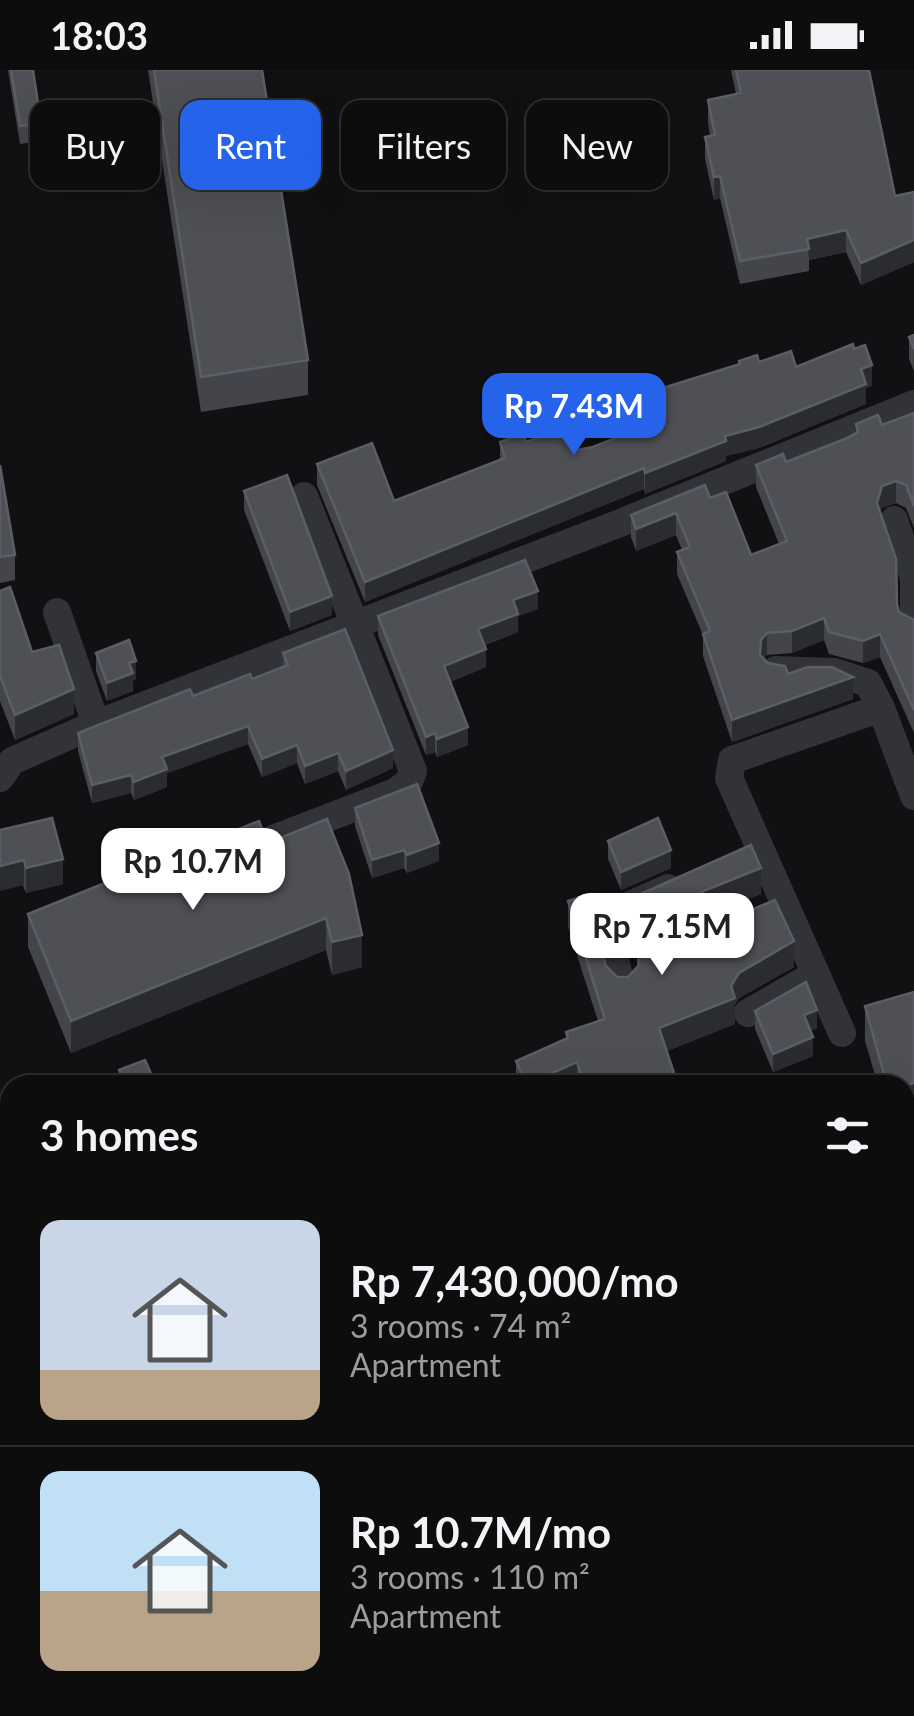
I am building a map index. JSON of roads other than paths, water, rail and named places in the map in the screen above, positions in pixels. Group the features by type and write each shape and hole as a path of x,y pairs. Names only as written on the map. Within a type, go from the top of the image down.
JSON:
{"street":[{"path":"0,778 12,761 96,724 615,525 914,404"},
{"path":"274,838 395,792 412,777 412,763 304,496"},
{"path":"894,520 914,578 914,624"},
{"path":"57,612 96,724"},
{"path":"776,670 834,672 868,683 914,796"},
{"path":"842,1033 729,778 732,760 881,708"},
{"path":"730,861 761,846"},
{"path":"622,986 603,916 698,875"},
{"path":"754,915 785,903"},
{"path":"748,1013 816,974"}]}
